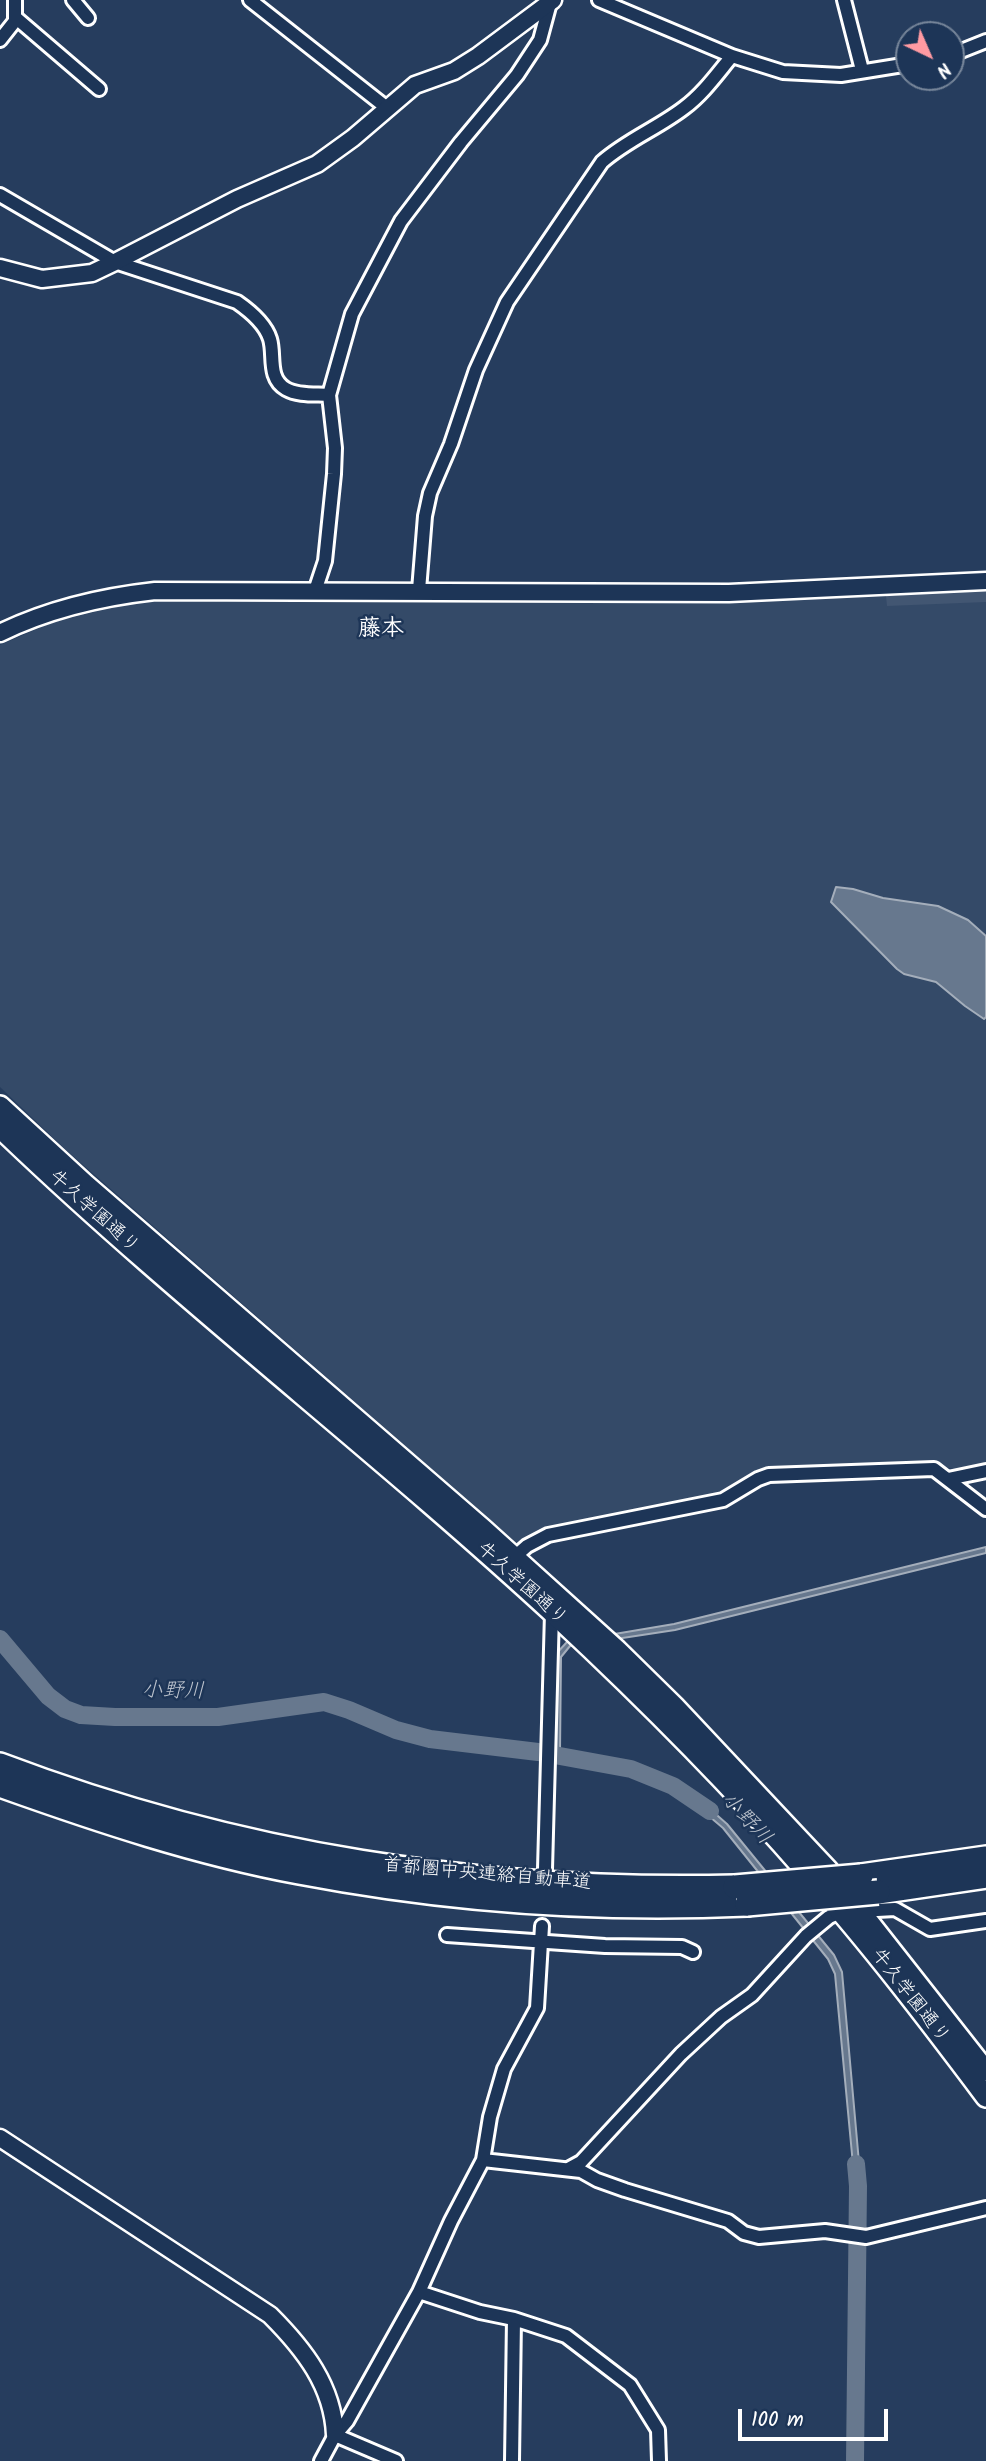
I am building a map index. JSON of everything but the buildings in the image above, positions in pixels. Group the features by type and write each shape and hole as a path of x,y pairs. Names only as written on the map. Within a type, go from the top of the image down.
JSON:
{"highway":[{"name":"牛久学園通り","path":"0,1106 509,1563 674,1706 781,1818 862,1910 986,2071"},
{"name":"牛久学園通り","path":"0,1128 86,1208 509,1563 552,1613 719,1776 841,1912 986,2097"},
{"name":"首都圏中央連絡自動車道","path":"0,1765 159,1818 247,1841 381,1867 464,1878 741,1895"},
{"name":"首都圏中央連絡自動車道","path":"0,1785 149,1835 243,1860 366,1883 534,1902 631,1907 741,1895 986,1876"},
{"name":"首都圏中央連絡自動車道","path":"869,1884 986,1858"}],"street":[{"path":"0,40 15,21 15,0"},
{"path":"73,0 88,18"},
{"path":"250,0 387,108"},
{"path":"599,0 732,56 783,72 841,75 895,66"},
{"path":"844,0 862,70"},
{"path":"0,268 41,279 92,273 115,262 237,199 317,164 353,138 415,85 454,71 551,2"},
{"path":"315,591 325,561 334,474 335,448 329,395 352,314 391,237 461,142 517,75 540,40 551,2"},
{"path":"15,17 99,89"},
{"path":"965,49 986,41"},
{"path":"419,590 425,516 430,492 451,444 476,370 507,302 602,162 683,109 702,92 732,56"},
{"path":"0,195 115,262 197,291 219,295 250,310 271,340 271,362 275,378 284,388 299,393 329,395"},
{"path":"0,633 51,612 115,596 190,590 729,593 986,581"},
{"path":"509,1563 537,1538 723,1500 769,1475 934,1469 986,1509"},
{"path":"948,1479 986,1471"},
{"path":"545,1869 552,1613"},
{"path":"570,2168 581,2162 681,2054 721,2017 751,1995 811,1931 829,1917 841,1912 895,1909 930,1929 986,1921"},
{"path":"321,2461 335,2435 347,2421 419,2292 451,2221 483,2160 490,2117 504,2069 537,2008 542,1926"},
{"path":"447,1935 606,1946 682,1947 693,1952"},
{"path":"0,2138 270,2315 293,2337 311,2362 330,2400 335,2435"},
{"path":"483,2160 570,2168 625,2190 728,2221 744,2232 759,2237 825,2231 866,2237 986,2208"},
{"path":"419,2292 566,2336 630,2385 658,2430 659,2461"},
{"path":"512,2461 514,2319"},
{"path":"335,2435 396,2461"}],"shaded area":[{"path":"986,590 986,1467 966,1471 933,1465 774,1471 721,1496 535,1532 520,1546 65,1149 0,1087 0,645 53,622 136,602 877,597"},
{"path":"986,590 986,602 887,606 886,596"},
{"path":"836,887 883,898 938,906 968,920 986,936 986,1017 984,1019 965,1006 936,982 904,974 897,969 831,902"},
{"path":"986,1547 986,1553 675,1630 570,1646 561,1657 560,1751 553,1751 555,1655 567,1642 674,1624"},
{"path":"693,1794 727,1824 834,1955 842,1972 861,2185 855,2186 835,1974 828,1959 723,1828 690,1800"}],"waterway":[{"name":"小野川","path":"0,1639 48,1696 65,1709 81,1715 218,1717 324,1702 396,1730 430,1739 538,1752 631,1769 673,1786 710,1811"},
{"name":"小野川","path":"855,2461 856,2164"}],"district":[{"name":"藤本","path":"381,631"}]}
